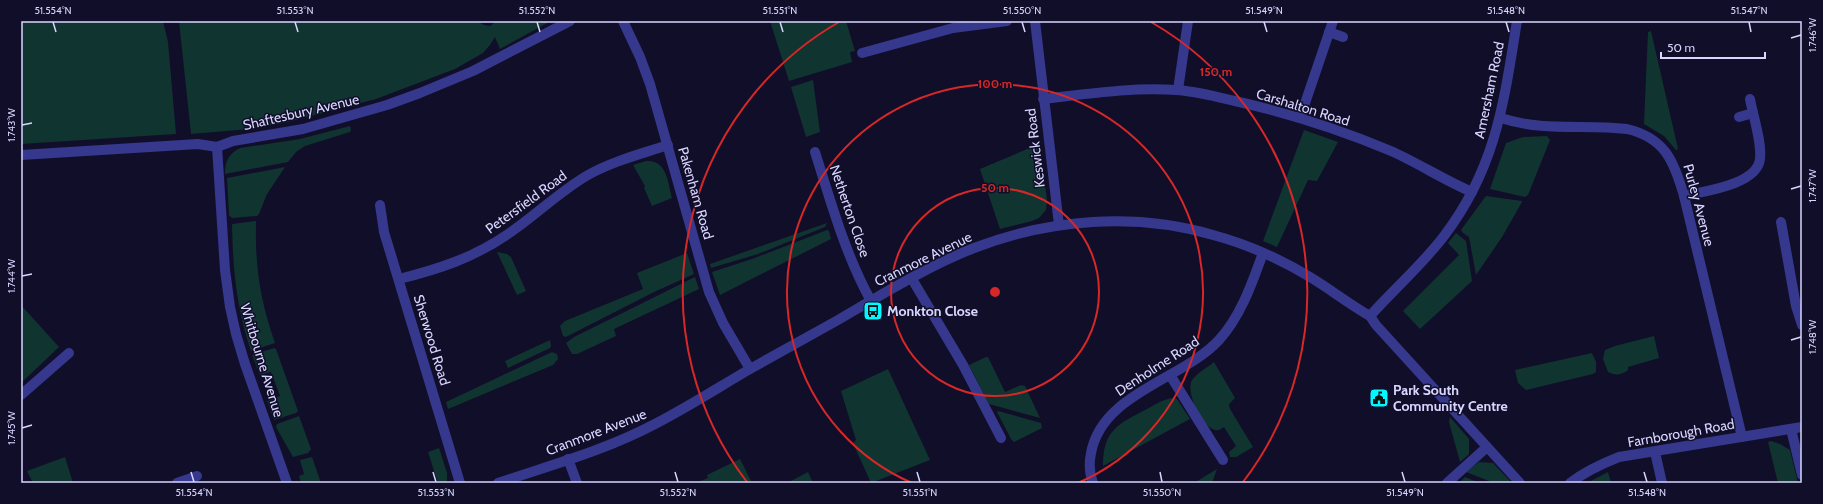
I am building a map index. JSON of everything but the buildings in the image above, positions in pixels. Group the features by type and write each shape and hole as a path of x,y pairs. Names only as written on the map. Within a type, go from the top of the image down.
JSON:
{"street":[{"name":"Shaftesbury Avenue","path":"21,155 198,144 217,147 233,141 325,123 401,100 473,71 570,21"},
{"name":"Pakenham Road","path":"623,21 648,77 709,292 723,323 750,369"},
{"path":"862,53 953,28 1007,21"},
{"name":"Keswick Road","path":"1035,21 1059,225"},
{"path":"1178,90 1188,21"},
{"path":"1300,118 1333,21"},
{"name":"Amersham Road","path":"1370,316 1443,237 1458,216 1472,192 1493,144 1501,118 1517,21"},
{"path":"1329,32 1343,37"},
{"name":"Carshalton Road","path":"1043,99 1116,91 1178,90 1227,99 1300,118 1389,151 1472,192"},
{"path":"1684,196 1738,182 1751,175 1756,170 1760,161 1760,155 1750,99"},
{"path":"1739,117 1753,113"},
{"name":"Purley Avenue","path":"1501,118 1539,127 1614,127 1632,130 1646,135 1659,144 1670,158 1677,171 1684,196 1742,437"},
{"name":"Petersfield Road","path":"399,279 442,268 471,256 508,234 587,176 612,164 668,145"},
{"name":"Whitbourne Avenue","path":"217,147 225,270 230,306 243,358 287,483"},
{"name":"Netherton Close","path":"815,152 856,273 871,301"},
{"name":"Sherwood Road","path":"380,205 384,232 460,483"},
{"name":"Cranmore Avenue","path":"498,483 638,433 685,408 750,369 871,301 973,248 1021,233 1059,225 1126,222 1179,227 1226,239 1263,253 1308,276 1370,316 1376,326 1520,483"},
{"path":"1781,222 1796,306 1802,325"},
{"name":"Denholme Road","path":"1092,483 1089,468 1091,453 1096,435 1104,422 1128,401 1204,354 1228,328 1250,287 1263,253"},
{"path":"912,279 963,365 1001,438"},
{"path":"21,395 69,353"},
{"path":"1170,375 1223,460"},
{"name":"Farnborough Road","path":"1570,483 1584,472 1619,457 1802,427"},
{"path":"1791,429 1802,474"},
{"path":"1447,483 1487,447"},
{"path":"1655,452 1662,483"},
{"path":"568,459 577,483"},
{"path":"179,483 197,476"}],"green space":[{"path":"21,21 163,21 168,42 176,134 21,144"},
{"path":"179,21 477,21 484,25 490,26 496,21 551,21 500,49 495,37 483,53 455,69 376,99 288,122 250,129 191,134"},
{"path":"770,21 846,21 855,51 850,52 852,62 789,81"},
{"path":"1651,31 1678,149 1676,150 1664,136 1644,124 1648,32"},
{"path":"813,80 820,132 806,137 791,87"},
{"path":"350,126 350,132 305,146 296,152 288,162 225,174 228,159 236,150 240,148 300,139"},
{"path":"1304,130 1338,142 1317,181 1308,180 1277,247 1263,241"},
{"path":"1547,136 1550,140 1528,195 1525,197 1490,189 1506,143 1523,137"},
{"path":"1039,144 1047,199 1046,210 1039,218 1032,221 1000,229 980,169"},
{"path":"646,161 653,161 662,168 668,179 672,198 652,206 644,188 645,186 633,165"},
{"path":"285,167 267,194 257,216 232,218 229,215 227,178"},
{"path":"1486,196 1522,202 1502,237 1476,275 1469,237 1461,230"},
{"path":"256,221 256,254 262,297 275,343 251,351 242,319 236,288 232,224"},
{"path":"827,223 825,227 758,254 711,268 710,264"},
{"path":"827,230 829,231 831,239 720,295 712,272 752,259"},
{"path":"1456,233 1466,241 1472,281 1420,329 1403,311 1459,255 1448,243"},
{"path":"497,252 507,254 511,257 526,291 517,295"},
{"path":"687,253 694,274 654,292 566,337 563,336 560,326 565,321 643,289 637,273"},
{"path":"695,277 699,289 614,329 616,336 577,354 572,354 566,343 574,337"},
{"path":"21,305 59,347 21,383"},
{"path":"1654,336 1659,358 1628,367 1628,370 1621,374 1613,374 1608,372 1603,359 1605,350"},
{"path":"550,340 550,348 508,368 505,361"},
{"path":"274,348 276,349 298,411 274,420 267,401 280,396 271,372 260,375 252,355"},
{"path":"552,352 557,354 558,359 553,365 448,409 446,402"},
{"path":"1592,353 1596,362 1596,372 1593,374 1526,390 1518,383 1515,370"},
{"path":"988,357 1005,392 1021,385 1025,386 1040,418 989,404 969,365"},
{"path":"1214,362 1235,398 1229,404 1230,409 1253,447 1236,457 1230,457 1229,452 1236,446 1224,427 1215,430 1205,423 1196,408 1191,392 1190,385 1194,377"},
{"path":"888,369 930,460 871,483 853,443 856,440 841,391"},
{"path":"1166,399 1177,399 1190,419 1103,466 1106,444 1109,436 1120,424"},
{"path":"998,411 1041,423 1042,428 1014,442 997,412"},
{"path":"299,416 311,449 308,453 293,457 276,427 277,424"},
{"path":"1450,417 1469,439 1469,454 1460,462 1449,422"},
{"path":"1771,441 1790,450 1798,483 1778,483 1768,442"},
{"path":"439,448 447,473 447,483 438,483 428,452"},
{"path":"65,457 73,483 33,483 27,471"},
{"path":"312,457 321,483 301,483 299,476 304,474 300,460"},
{"path":"740,459 752,483 695,483 708,478 707,475"},
{"path":"1479,462 1493,463 1512,483 1494,483 1466,472"},
{"path":"1217,469 1212,483 1194,483"},
{"path":"808,472 813,483 787,483"},
{"path":"1608,472 1611,483 1587,483"},
{"path":"1465,477 1480,483 1459,483"}],"place":[{"name":"Monkton Close","path":"873,311"},
{"name":"Park South Community Centre","path":"1379,398"}]}
